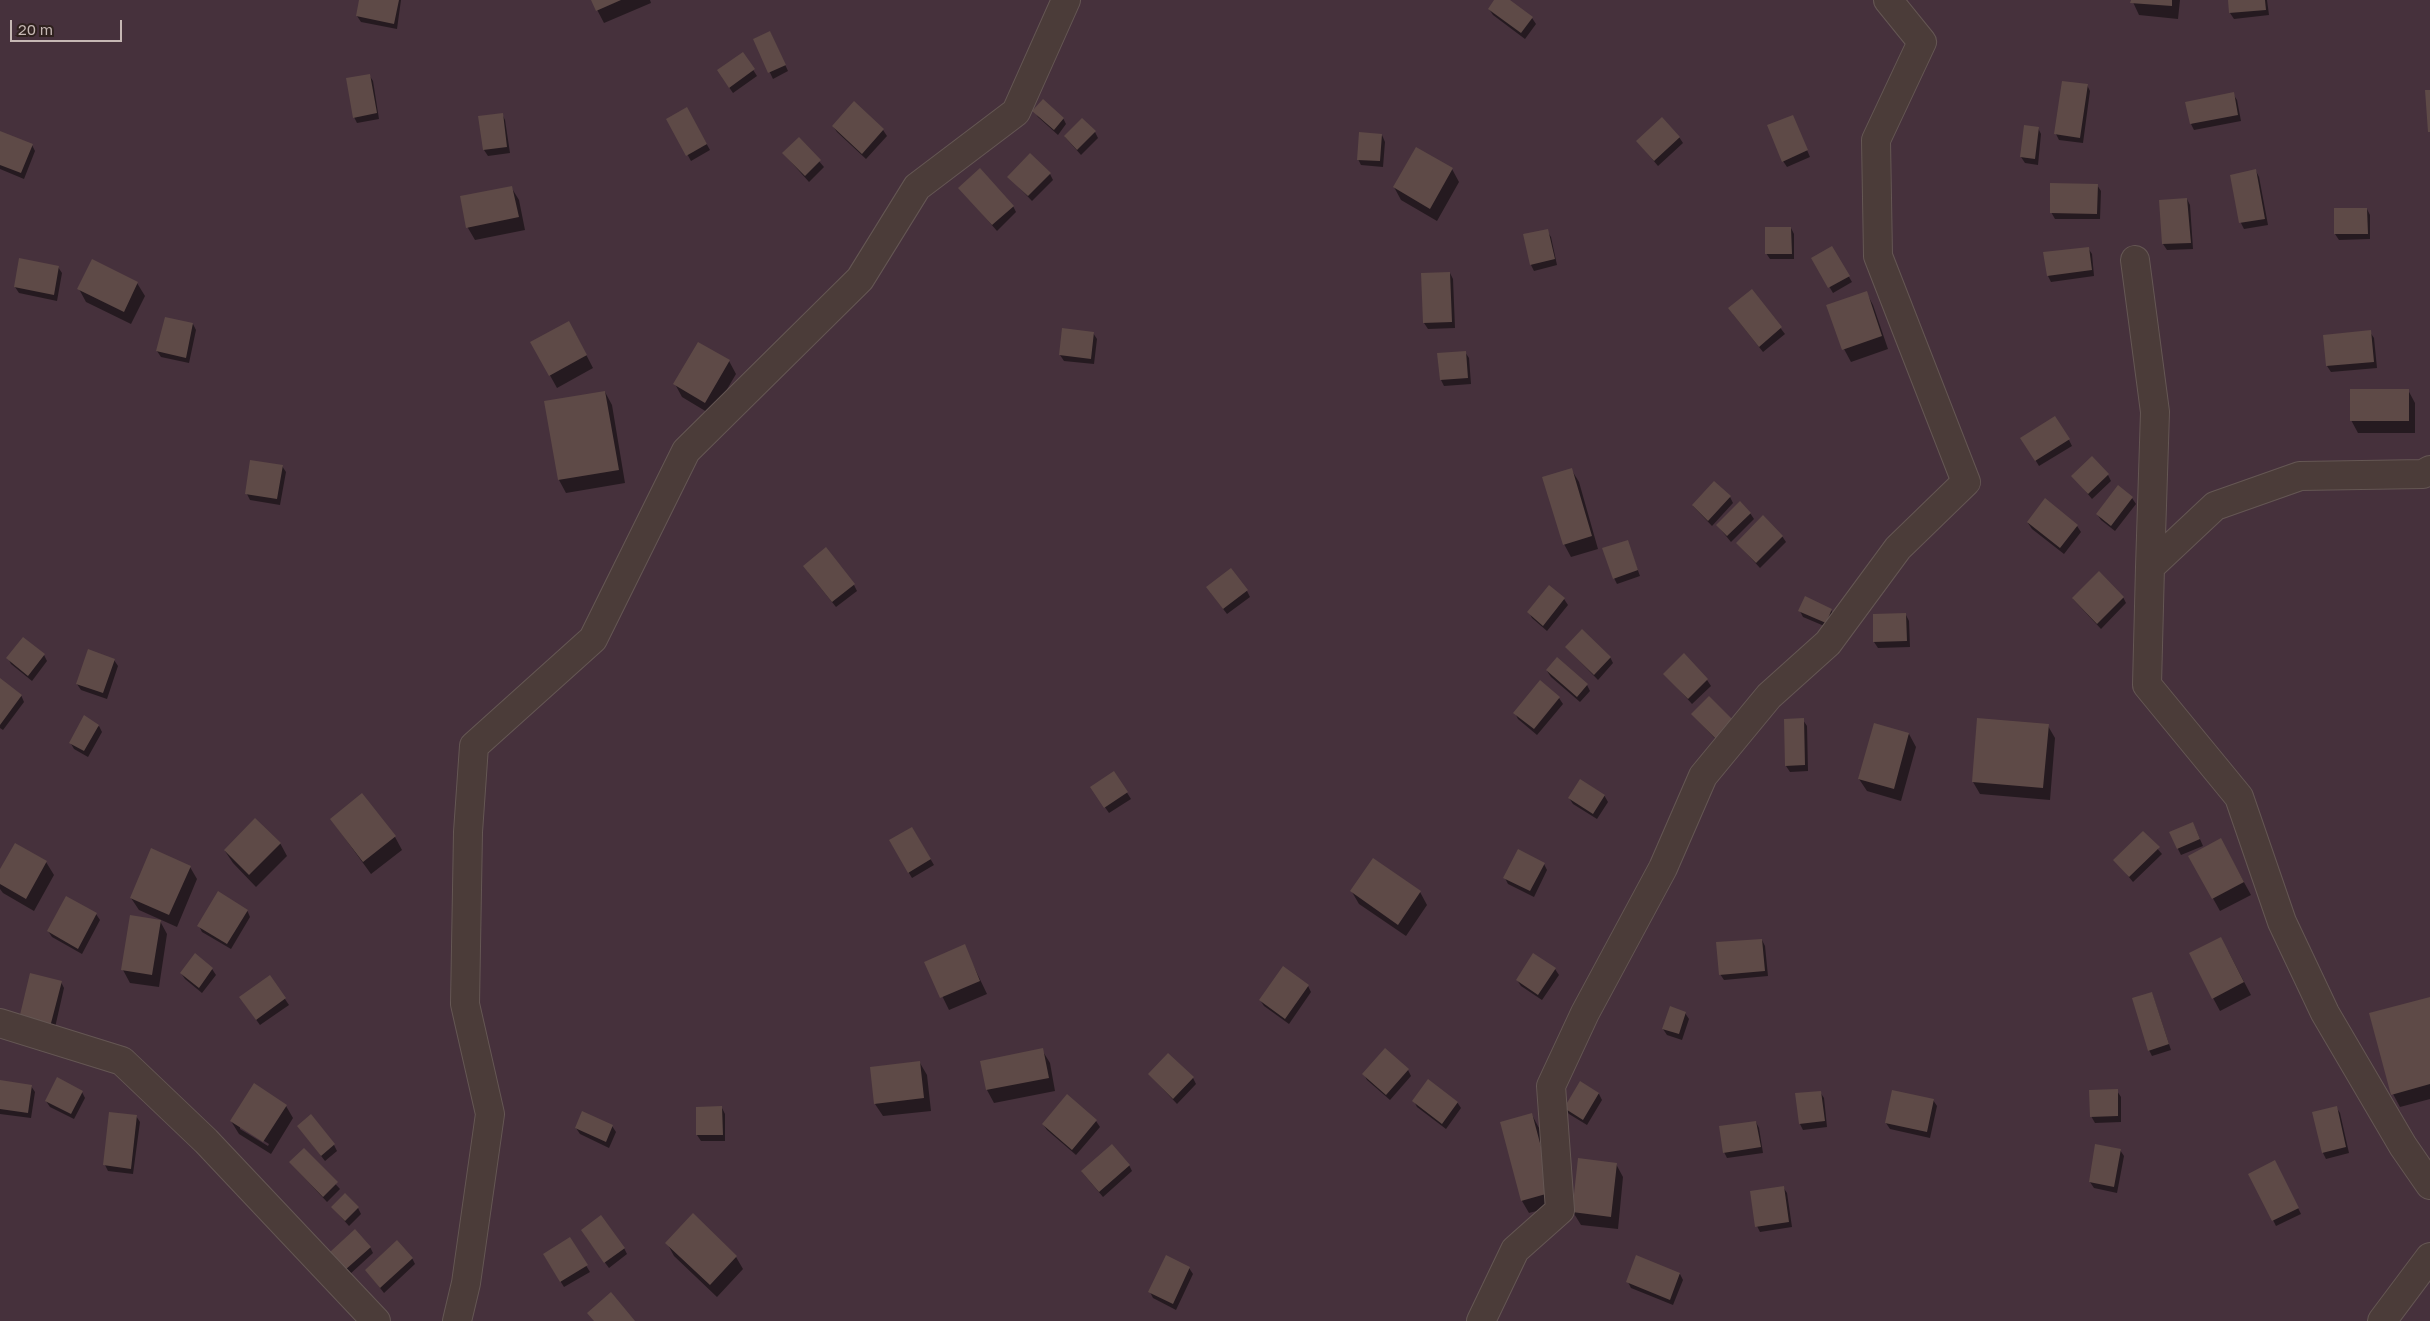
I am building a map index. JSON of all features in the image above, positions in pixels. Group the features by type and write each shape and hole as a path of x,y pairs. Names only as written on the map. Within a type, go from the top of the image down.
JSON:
{"street":[{"path":"457,1321 466,1283 490,1114 464,1004 468,832 474,746 594,639 686,451 860,279 917,187 1016,112 1066,0"},
{"path":"1481,1321 1515,1250 1560,1210 1552,1086 1585,1013 1663,868 1703,776 1769,696 1828,644 1898,548 1966,482 1878,256 1876,140 1922,42 1888,0"},
{"path":"2135,260 2155,412 2147,685 2239,797 2282,922 2325,1013 2403,1146 2430,1184"},
{"path":"2150,566 2215,506 2300,476 2423,474 2430,470"},
{"path":"0,1023 122,1061 206,1141 376,1321"},
{"path":"2382,1321 2430,1258"}],"shaded area":[{"path":"0,0 2430,0 2430,1321 0,1321"}],"building":[{"path":"359,0 399,0 394,24 356,16"},
{"path":"591,0 621,0 596,11"},
{"path":"1494,0 1510,0 1533,17 1521,33 1488,9"},
{"path":"2131,0 2172,0 2172,6 2130,3"},
{"path":"2228,0 2265,0 2266,10 2229,13"},
{"path":"770,31 786,65 768,73 753,39"},
{"path":"743,52 755,69 729,88 717,70"},
{"path":"370,74 377,113 353,118 346,78"},
{"path":"2062,81 2088,84 2080,138 2054,134"},
{"path":"2425,90 2430,90 2430,132 2428,132"},
{"path":"2234,92 2238,115 2190,124 2185,102"},
{"path":"1043,99 1064,118 1054,130 1032,111"},
{"path":"854,101 884,129 862,154 832,126"},
{"path":"687,107 707,144 686,156 666,119"},
{"path":"503,113 507,147 483,150 478,116"},
{"path":"1793,115 1808,150 1782,162 1767,125"},
{"path":"1662,117 1680,137 1654,161 1636,141"},
{"path":"1082,118 1096,131 1077,150 1064,136"},
{"path":"2024,125 2039,127 2035,159 2020,157"},
{"path":"0,131 33,144 21,173 0,165"},
{"path":"1359,132 1382,134 1380,161 1357,160"},
{"path":"799,137 821,160 805,176 782,153"},
{"path":"1416,147 1453,168 1430,209 1393,187"},
{"path":"1030,153 1051,173 1028,196 1007,177"},
{"path":"980,168 1014,206 992,225 958,188"},
{"path":"2256,169 2265,219 2239,223 2230,175"},
{"path":"2050,183 2098,184 2097,214 2050,213"},
{"path":"512,186 519,217 466,228 460,196"},
{"path":"2187,198 2191,243 2162,244 2159,200"},
{"path":"2334,208 2367,208 2368,234 2334,234"},
{"path":"1765,227 1791,227 1792,254 1765,254"},
{"path":"1548,229 1555,259 1530,265 1523,234"},
{"path":"1832,246 1850,276 1828,288 1811,258"},
{"path":"2089,247 2092,270 2047,276 2043,252"},
{"path":"19,258 59,266 54,295 14,287"},
{"path":"92,259 138,282 124,312 77,289"},
{"path":"1450,272 1452,322 1423,323 1421,273"},
{"path":"1752,289 1782,327 1759,347 1728,308"},
{"path":"1867,291 1882,336 1842,350 1826,305"},
{"path":"165,317 193,323 186,358 156,351"},
{"path":"569,321 587,355 549,376 530,342"},
{"path":"1062,328 1094,332 1091,359 1059,355"},
{"path":"2371,330 2374,362 2326,366 2323,335"},
{"path":"698,342 730,360 705,403 673,384"},
{"path":"1466,351 1468,378 1440,380 1437,353"},
{"path":"2350,389 2409,389 2409,421 2350,421"},
{"path":"605,391 619,470 558,480 544,401"},
{"path":"2055,416 2070,439 2035,461 2020,438"},
{"path":"2092,456 2109,474 2088,494 2071,476"},
{"path":"250,460 283,465 277,499 245,494"},
{"path":"1572,468 1592,536 1563,545 1542,477"},
{"path":"1714,481 1731,496 1708,521 1692,505"},
{"path":"2118,485 2133,497 2111,526 2096,514"},
{"path":"2045,498 2078,525 2060,548 2027,522"},
{"path":"1740,501 1751,513 1727,536 1716,525"},
{"path":"1763,515 1783,536 1756,563 1736,543"},
{"path":"1628,540 1638,570 1613,579 1602,548"},
{"path":"826,547 855,584 832,602 803,566"},
{"path":"1231,568 1248,590 1223,609 1206,587"},
{"path":"2099,571 2124,597 2097,624 2072,598"},
{"path":"1549,585 1565,598 1543,626 1527,612"},
{"path":"1805,596 1832,609 1826,623 1798,611"},
{"path":"1906,613 1907,641 1873,642 1873,614"},
{"path":"1582,629 1611,657 1594,675 1565,647"},
{"path":"23,637 45,654 28,676 6,658"},
{"path":"88,649 115,659 103,693 76,684"},
{"path":"1684,653 1708,679 1688,699 1663,674"},
{"path":"1557,657 1588,684 1577,697 1546,670"},
{"path":"0,678 22,695 0,725"},
{"path":"1540,680 1560,697 1534,729 1513,713"},
{"path":"1709,696 1735,722 1717,740 1691,714"},
{"path":"84,715 99,725 84,751 69,743"},
{"path":"1804,718 1805,765 1785,766 1784,719"},
{"path":"1977,718 2049,724 2043,788 1972,782"},
{"path":"1874,723 1909,733 1894,789 1858,779"},
{"path":"1114,771 1128,792 1104,808 1090,787"},
{"path":"1580,779 1605,795 1593,814 1568,798"},
{"path":"362,793 396,836 363,862 330,819"},
{"path":"255,818 281,843 249,875 224,850"},
{"path":"2193,822 2200,839 2177,849 2169,832"},
{"path":"912,827 931,859 908,873 889,840"},
{"path":"2143,831 2160,847 2129,877 2113,860"},
{"path":"2221,838 2244,882 2212,899 2188,856"},
{"path":"15,843 47,861 26,899 0,884 0,869"},
{"path":"151,848 191,866 169,915 130,898"},
{"path":"1518,849 1545,863 1530,891 1503,878"},
{"path":"1373,858 1421,891 1398,925 1350,891"},
{"path":"218,891 248,910 227,944 197,926"},
{"path":"66,896 97,913 78,949 47,931"},
{"path":"130,915 161,920 152,975 121,970"},
{"path":"2221,937 2244,982 2212,999 2189,953"},
{"path":"1762,939 1765,971 1719,975 1716,942"},
{"path":"965,944 980,981 940,998 924,962"},
{"path":"195,953 213,968 199,988 180,973"},
{"path":"1533,953 1556,968 1538,995 1516,980"},
{"path":"1283,966 1309,985 1285,1019 1259,1000"},
{"path":"30,973 62,981 50,1027 19,1019"},
{"path":"270,975 286,998 256,1020 239,997"},
{"path":"2152,992 2169,1044 2148,1051 2132,998"},
{"path":"2430,997 2430,1084 2391,1095 2369,1013"},
{"path":"1670,1006 1686,1012 1679,1034 1662,1029"},
{"path":"1043,1048 1049,1078 986,1090 980,1061"},
{"path":"1385,1048 1409,1069 1386,1095 1362,1074"},
{"path":"1168,1053 1194,1077 1173,1099 1148,1074"},
{"path":"920,1061 924,1098 874,1104 870,1067"},
{"path":"57,1077 83,1091 71,1114 45,1101"},
{"path":"1428,1079 1458,1102 1442,1124 1412,1101"},
{"path":"0,1080 32,1085 28,1113 0,1109"},
{"path":"1580,1081 1599,1093 1583,1120 1564,1108"},
{"path":"254,1083 287,1105 263,1142 230,1121"},
{"path":"2118,1089 2118,1116 2090,1117 2089,1090"},
{"path":"1892,1090 1934,1099 1927,1132 1885,1123"},
{"path":"1821,1091 1825,1121 1799,1124 1795,1093"},
{"path":"1067,1094 1097,1120 1072,1150 1042,1124"},
{"path":"722,1106 723,1135 696,1135 696,1107"},
{"path":"2337,1106 2346,1147 2322,1153 2312,1112"},
{"path":"582,1111 613,1125 606,1142 575,1128"},
{"path":"109,1112 137,1115 131,1169 103,1165"},
{"path":"1532,1113 1553,1192 1521,1201 1500,1122"},
{"path":"311,1114 335,1144 321,1156 297,1126"},
{"path":"1756,1121 1761,1147 1723,1153 1719,1126"},
{"path":"1112,1144 1130,1165 1099,1192 1081,1171"},
{"path":"2095,1144 2121,1149 2114,1187 2089,1182"},
{"path":"304,1148 338,1182 323,1197 289,1162"},
{"path":"1578,1158 1617,1163 1611,1217 1572,1212"},
{"path":"2275,1160 2299,1208 2272,1221 2248,1174"},
{"path":"1784,1186 1789,1222 1755,1227 1750,1191"},
{"path":"345,1193 359,1207 345,1221 331,1207"},
{"path":"693,1213 737,1256 710,1285 665,1243"},
{"path":"601,1215 625,1248 604,1263 581,1230"},
{"path":"355,1229 371,1247 345,1270 330,1252"},
{"path":"570,1237 588,1265 560,1282 543,1254"},
{"path":"397,1240 413,1258 380,1288 365,1270"},
{"path":"1166,1255 1190,1267 1173,1304 1148,1292"},
{"path":"1636,1255 1680,1273 1670,1300 1626,1282"},
{"path":"611,1292 635,1321 594,1321 587,1313"}]}
